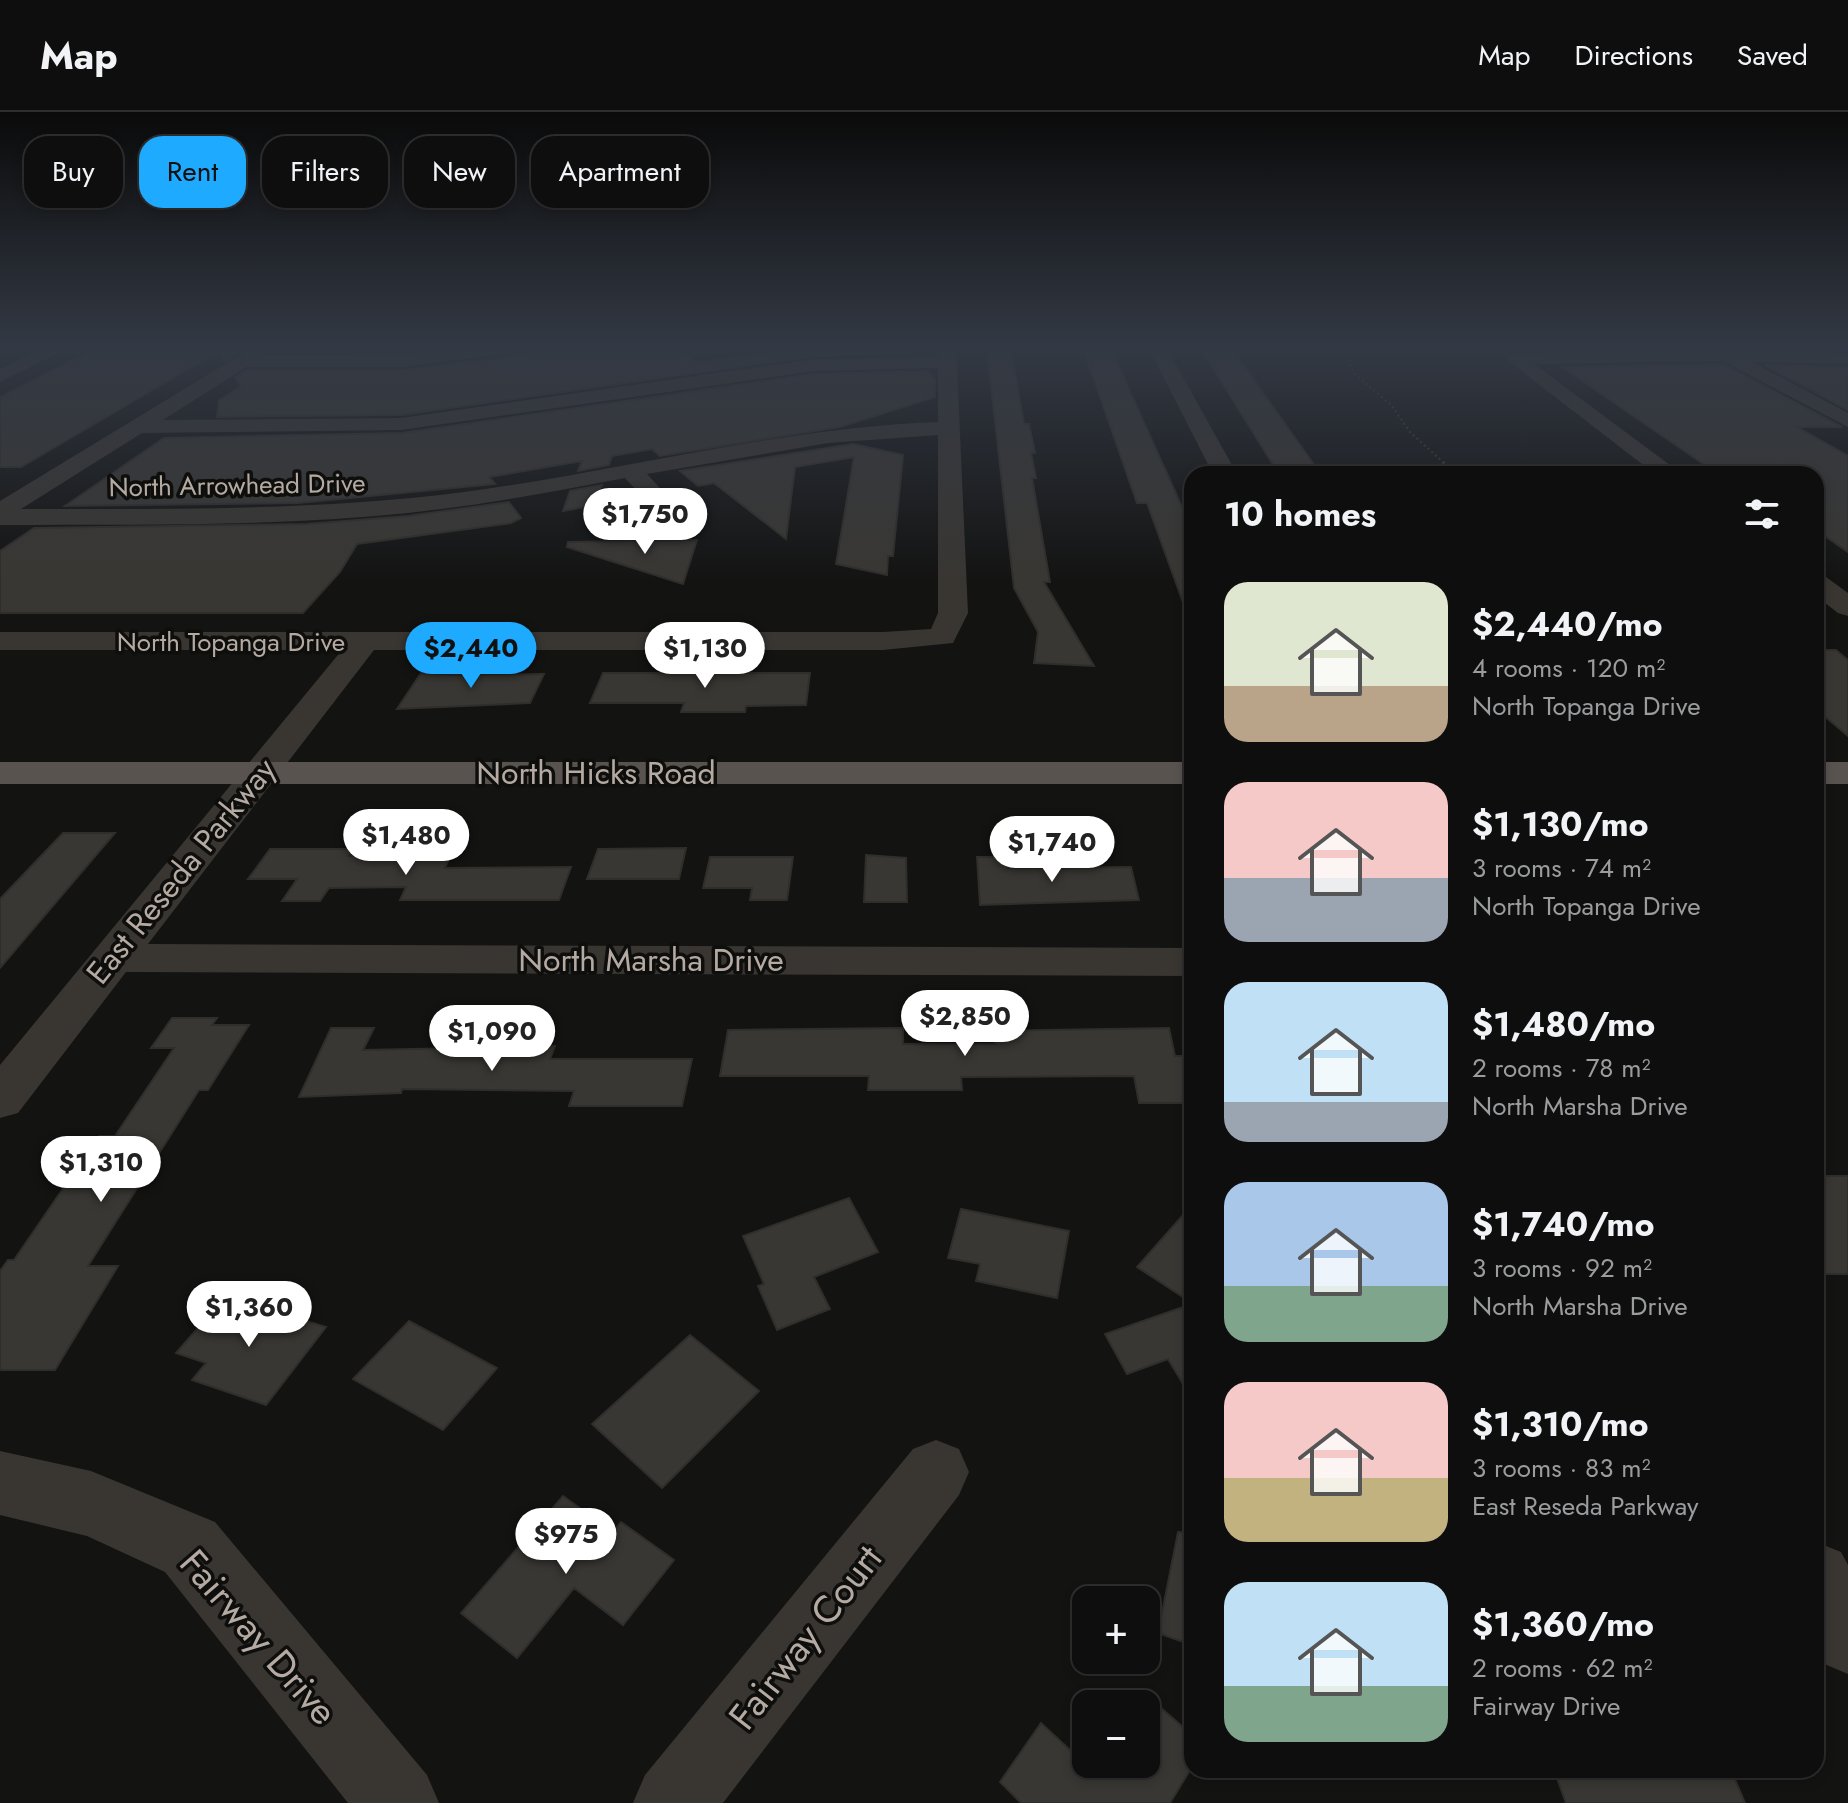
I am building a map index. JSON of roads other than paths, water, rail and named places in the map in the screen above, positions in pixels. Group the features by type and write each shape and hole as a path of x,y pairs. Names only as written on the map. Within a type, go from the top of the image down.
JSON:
{"main road":[{"name":"North Hicks Road","path":"0,773 1184,773"},
{"path":"1824,773 1848,773"}],"street":[{"path":"0,514 143,424"},
{"path":"138,427 402,424"},
{"path":"950,424 950,428"},
{"path":"1198,424 1221,466"},
{"path":"1602,424 1659,466"},
{"name":"North Arrowhead Drive","path":"0,514 260,516 384,509 469,498 846,432 950,428"},
{"name":"North Topanga Drive","path":"0,641 883,641 942,637 953,613 950,428"},
{"path":"630,470 669,511"},
{"path":"1824,589 1848,607"},
{"name":"East Reseda Parkway","path":"0,1100 110,958 364,643"},
{"name":"North Marsha Drive","path":"110,958 1184,962"},
{"name":"Fairway Court","path":"673,1803 936,1472"},
{"name":"Fairway Drive","path":"0,1483 91,1504 190,1547 399,1803"},
{"path":"1824,1592 1848,1637"}]}
